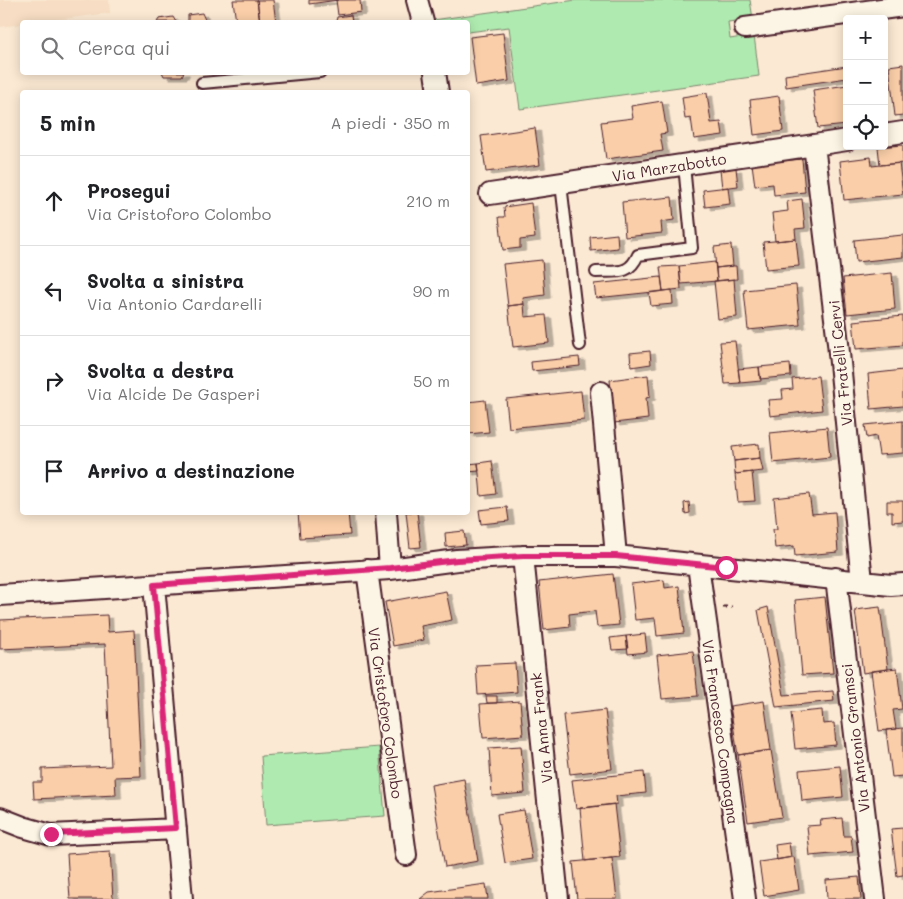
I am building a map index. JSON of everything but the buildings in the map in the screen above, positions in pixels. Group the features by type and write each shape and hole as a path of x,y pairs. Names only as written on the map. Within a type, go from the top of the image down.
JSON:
{"street":[{"path":"417,0 422,20"},
{"path":"745,28 903,6"},
{"path":"435,75 438,90"},
{"path":"888,134 903,132"},
{"name":"Via Marzabotto","path":"490,194 843,141"},
{"name":"Via Fratelli Cervi","path":"814,145 838,343 862,581"},
{"path":"601,392 616,556"},
{"path":"386,515 390,568"},
{"path":"0,595 367,570 457,560 523,556 616,556 891,585 903,584"},
{"name":"Via Anna Frank","path":"523,556 558,899"},
{"name":"Via Francesco Compagna","path":"698,565 745,899"},
{"name":"Via Cristoforo Colombo","path":"367,570 406,855"},
{"name":"Via Antonio Gramsci","path":"836,578 875,899"},
{"path":"154,585 182,899"},
{"path":"0,818 23,827 51,834 176,828"}],"lane":[{"path":"202,83 288,75"},
{"path":"596,272 628,270 634,265 638,255 692,248 684,165"},
{"path":"561,184 580,345"}],"shaded area":[{"path":"0,0 109,0 110,13 55,20 20,20 20,24 0,27"}],"green space":[{"path":"576,0 750,0 753,19 728,22 730,39 754,35 759,76 520,109 509,27 470,32 470,20 433,20"},
{"path":"379,747 385,816 266,825 261,756"}],"route":[{"path":"51,834 176,828 154,585 390,568 457,560 523,556 616,556 726,567"}]}
